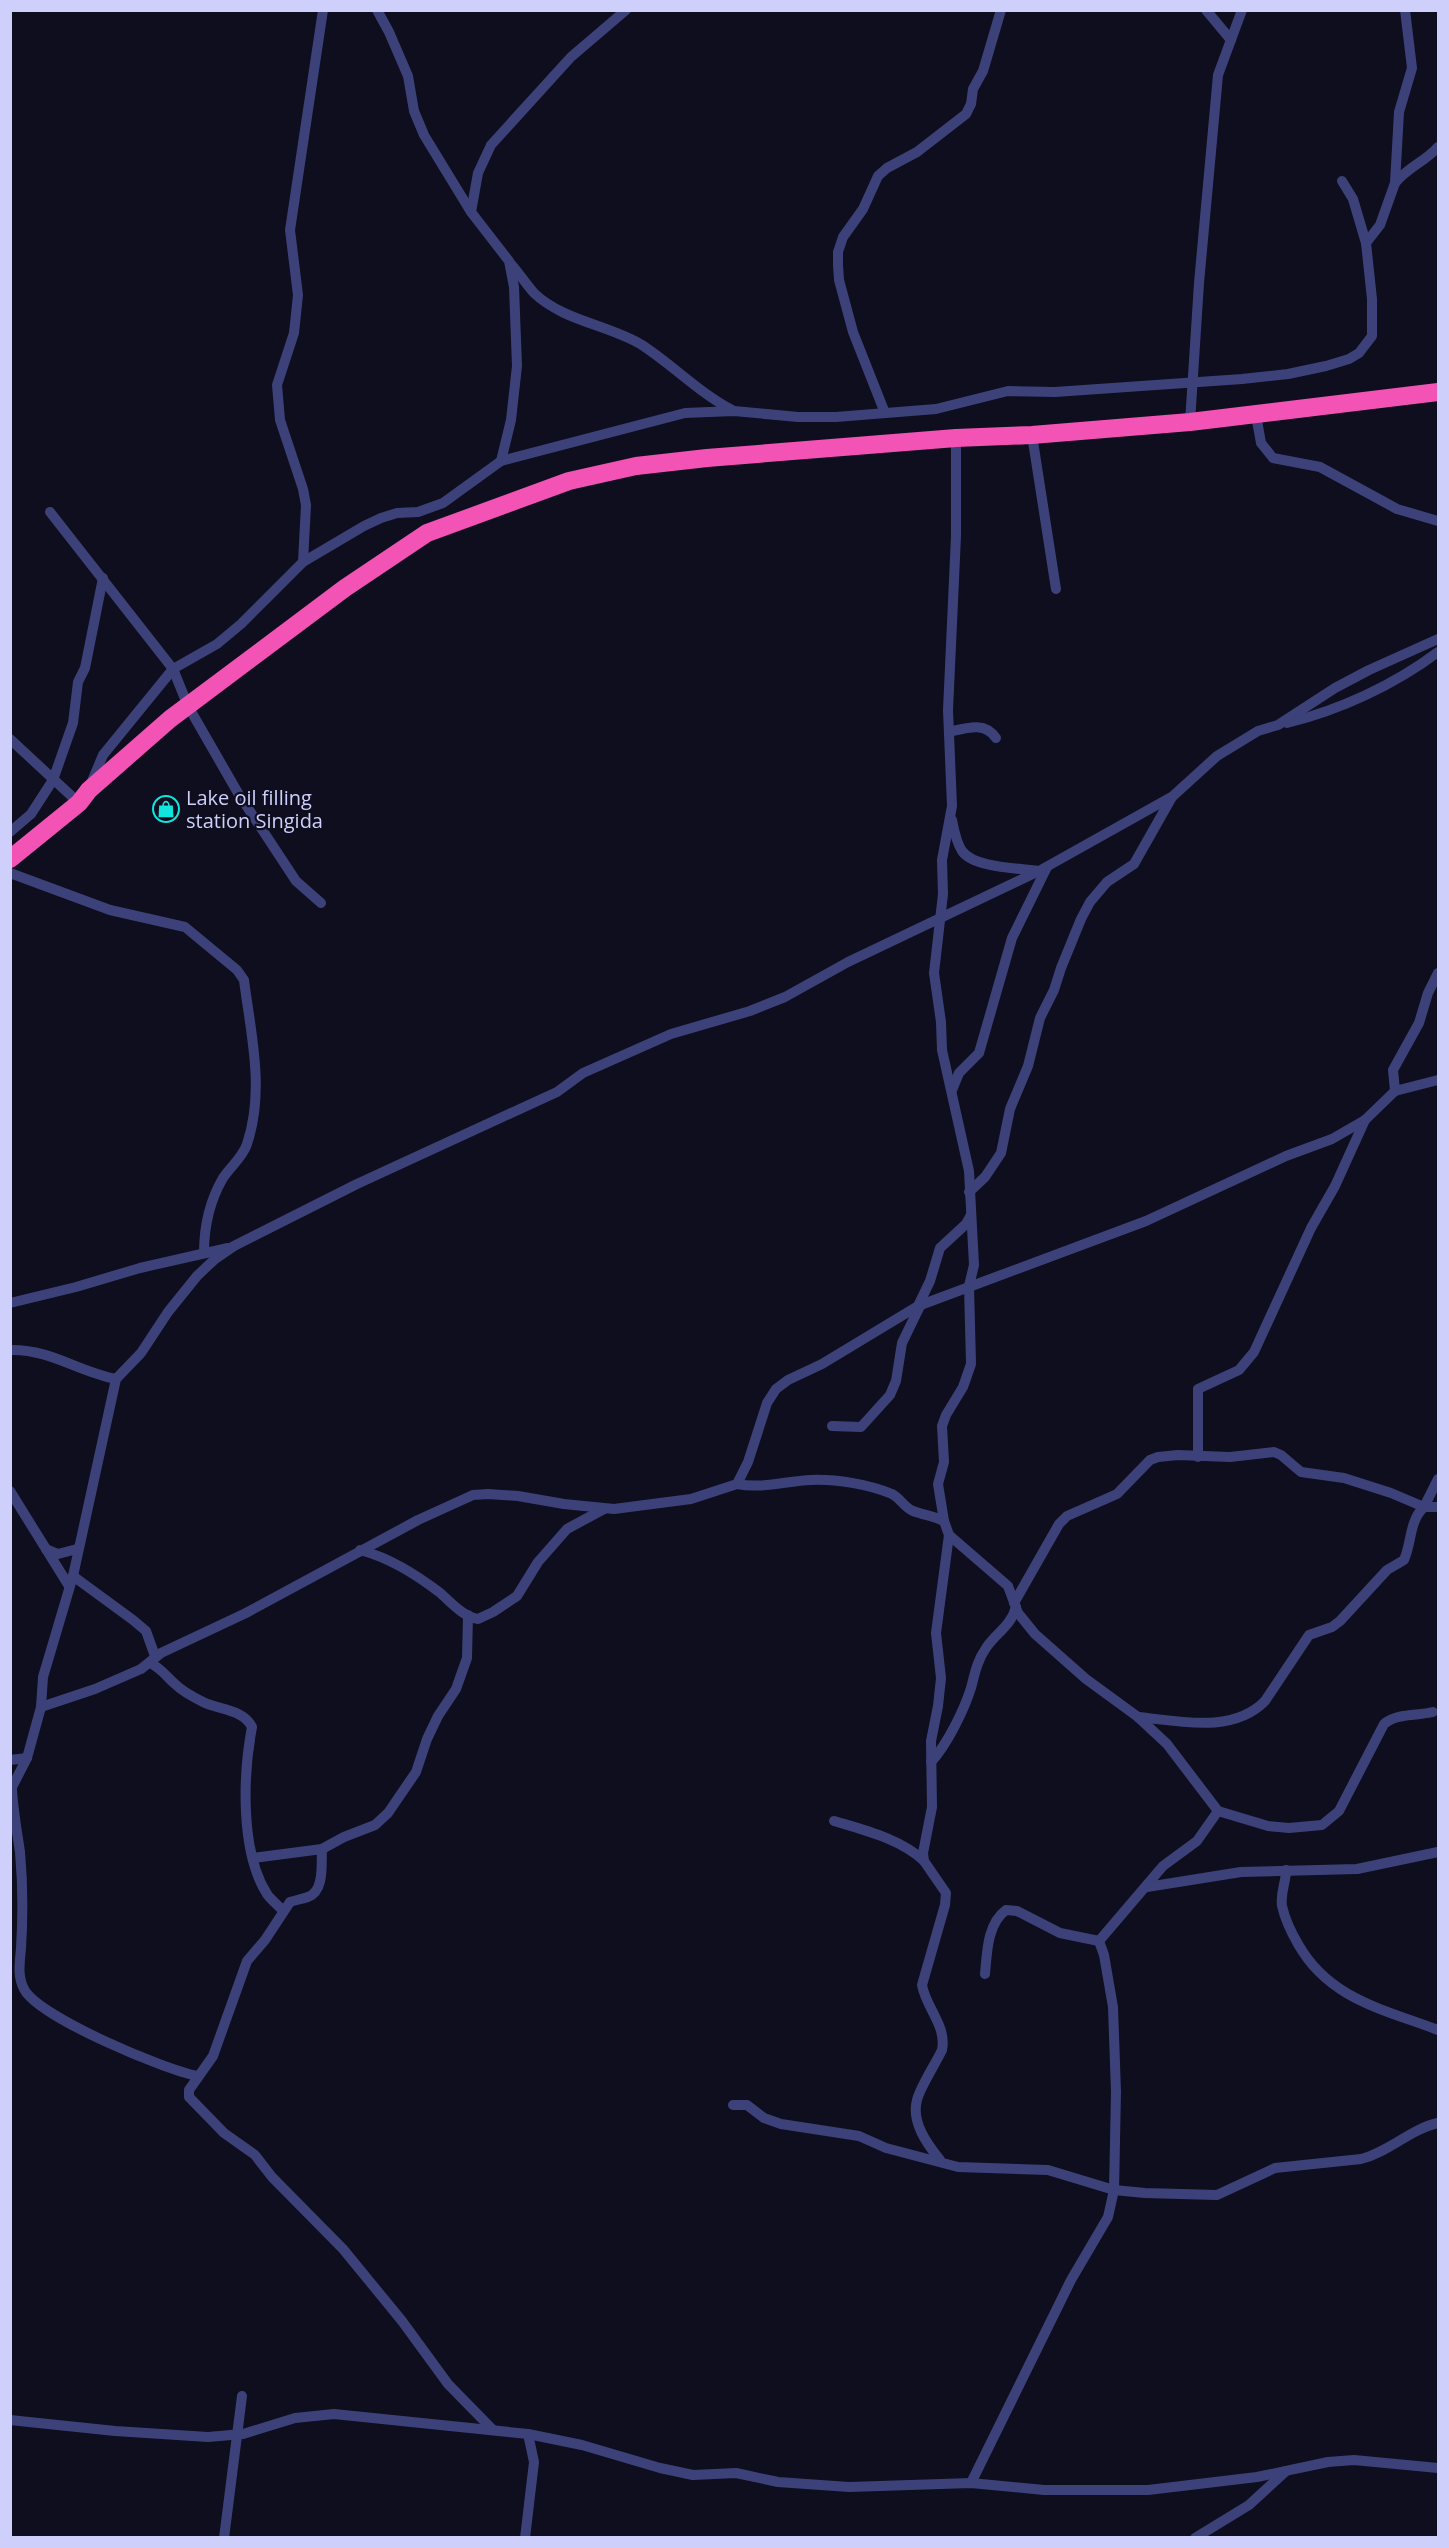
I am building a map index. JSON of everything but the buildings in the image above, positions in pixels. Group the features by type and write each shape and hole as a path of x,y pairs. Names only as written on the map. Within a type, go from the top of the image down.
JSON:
{"highway":[{"path":"10,859 188,706 345,588 427,533 526,495 569,481 636,466 956,438 1032,435 1190,422 1438,392"}],"street":[{"path":"303,562 306,505 303,489 280,420 277,385 294,333 298,295 290,230 319,53 323,10"},
{"path":"377,10 408,76 414,111 424,135 471,212 534,293 548,303 593,325 620,333 642,345 671,366 690,384 734,411"},
{"path":"471,212 478,173 491,145 571,57 626,10"},
{"path":"885,413 853,332 843,298 839,279 838,252 843,237 862,209 878,176 887,168 923,148 957,122 969,109 973,89 983,71 1001,10"},
{"path":"1206,10 1231,40"},
{"path":"1190,422 1218,75 1242,10"},
{"path":"1366,243 1380,225 1395,183 1399,112 1412,68 1405,10"},
{"path":"1395,183 1407,170 1431,156 1438,147"},
{"path":"10,739 53,780 84,796 104,755 173,669 217,644 242,624 303,562 381,518 398,513 418,512 442,503 501,461 685,413 734,411 807,417 936,409 1008,391 1054,392 1288,374 1349,359 1359,353 1369,342 1373,327 1366,243 1353,199 1342,181"},
{"path":"501,461 511,420 517,366 514,287 509,261"},
{"path":"1256,415 1261,443 1273,458 1320,467 1398,509 1438,520"},
{"path":"1032,435 1056,590"},
{"path":"956,438 956,536 949,732 951,817 942,860 941,917 935,948 934,973 941,1022 942,1050 952,1090 955,1118 968,1163 974,1257 969,1286 971,1364 963,1387 942,1426 944,1462 938,1484 944,1521 949,1534 1005,1582 1023,1623 1086,1679 1138,1717 1167,1744 1218,1811 1268,1826 1289,1828 1322,1825 1339,1811 1384,1724 1390,1718 1416,1717 1433,1712"},
{"path":"50,512 173,669 188,706 238,793 296,881 321,903"},
{"path":"10,832 31,814 53,780 73,723 78,682 84,668 103,578"},
{"path":"1278,725 1347,681 1438,639"},
{"path":"198,2076 185,2074 93,2036 40,2004 24,1990 19,1969 23,1886 11,1790 27,1758 41,1707 43,1677 58,1630 88,1512 116,1379 141,1353 168,1312 196,1276 234,1246 357,1184 557,1092 583,1073 671,1034 750,1011 785,997 848,962 1043,869 1173,796 1217,756 1258,731 1327,710 1373,691 1412,671 1438,652"},
{"path":"949,732 981,727 992,731 996,738"},
{"path":"969,1192 985,1177 1002,1154 1010,1109 1030,1060 1040,1018 1054,990 1081,919 1090,902 1107,882 1134,864 1173,796"},
{"path":"951,817 959,846 967,856 978,863 1043,869"},
{"path":"952,1090 959,1073 979,1053 1012,938 1043,869"},
{"path":"10,873 110,910 185,927 237,970 244,980 256,1064 255,1110 247,1146 224,1178 211,1204 205,1224 204,1253"},
{"path":"1395,1091 1393,1070 1419,1023 1428,993 1438,973"},
{"path":"1198,1456 1198,1389 1239,1370 1254,1352 1311,1228 1335,1186 1365,1120 1383,1100 1395,1091 1438,1080"},
{"path":"738,1484 748,1462 767,1403 776,1389 919,1306 1146,1221 1286,1156 1332,1139 1365,1120"},
{"path":"832,1426 861,1427 890,1395 896,1381 902,1343 930,1281 940,1248 966,1224 971,1215"},
{"path":"10,1303 55,1293 140,1268 234,1246"},
{"path":"974,1257 982,1269 996,1278"},
{"path":"10,1350 33,1350 52,1355 86,1370 116,1379"},
{"path":"931,1762 941,1752 961,1715 980,1657 987,1645 1013,1618 1015,1605 1050,1536 1067,1516 1117,1494 1150,1460 1178,1455 1230,1457 1274,1452 1301,1472 1330,1474 1391,1493 1424,1507 1438,1507"},
{"path":"1138,1717 1214,1722 1244,1717 1257,1709 1265,1701 1309,1635 1332,1627 1340,1621 1363,1599 1387,1570 1404,1560 1413,1523 1438,1479"},
{"path":"41,1707 113,1682 433,1512 473,1496 488,1494 518,1496 604,1509 691,1499 738,1484 754,1486 810,1480 835,1481 895,1496 911,1510 932,1515 944,1521"},
{"path":"10,1491 46,1549 71,1581 134,1620 146,1631 152,1660 190,1696 211,1706 244,1715 249,1722 252,1727 246,1749 244,1795 253,1858 266,1893 283,1911"},
{"path":"360,1550 392,1561 439,1592 468,1615 474,1618 483,1617 509,1602 530,1578 538,1562 567,1529 604,1509"},
{"path":"924,1861 923,1853 932,1807 931,1741 940,1693 937,1621 949,1534"},
{"path":"46,1549 58,1554 77,1549"},
{"path":"253,1858 322,1849 344,1837 375,1825 388,1813 407,1788 419,1766 427,1739 438,1716 456,1689 467,1658 468,1615"},
{"path":"10,1760 27,1758"},
{"path":"1099,1941 1163,1866 1197,1841 1218,1811"},
{"path":"834,1821 860,1828 906,1848 924,1861 946,1893 922,1985 924,1998 944,2034 944,2043 917,2100 922,2134 940,2160"},
{"path":"322,1849 320,1882 317,1889 308,1897 290,1902 265,1940 247,1961 222,2037 213,2056 188,2094 190,2100 224,2133 255,2155 272,2177 343,2249 402,2321 448,2384 492,2429"},
{"path":"1147,1887 1231,1873 1357,1869 1438,1852"},
{"path":"1286,1870 1281,1895 1287,1923 1304,1956 1325,1980 1350,1996 1438,2030"},
{"path":"985,1974 991,1934 997,1919 1006,1910 1017,1911 1060,1933 1099,1941"},
{"path":"971,2483 1071,2280 1108,2217 1114,2190 1116,2092 1113,2007 1104,1955 1099,1941"},
{"path":"733,2105 747,2105 764,2118 781,2124 859,2136 886,2148 970,2169 1048,2170 1114,2190 1145,2193 1217,2194 1275,2168 1374,2156 1438,2123"},
{"path":"224,2538 242,2396"},
{"path":"10,2420 160,2435 208,2437 238,2434 294,2418 334,2414 528,2434 582,2445 660,2468 693,2475 736,2473 778,2482 849,2487 971,2483 1044,2490 1148,2490 1257,2477 1328,2462 1354,2460 1438,2468"},
{"path":"525,2538 534,2462 528,2434"},
{"path":"1195,2538 1249,2505 1286,2471"}],"place":[{"name":"Lake oil filling station Singida","path":"166,809"}]}
